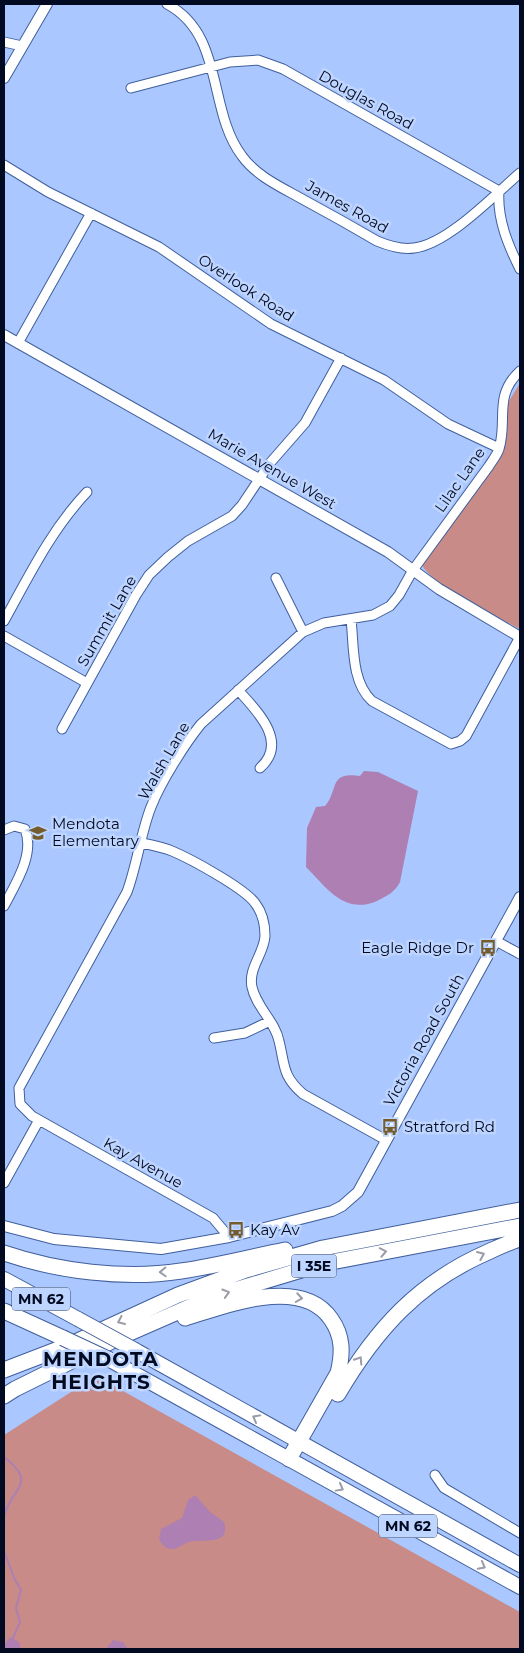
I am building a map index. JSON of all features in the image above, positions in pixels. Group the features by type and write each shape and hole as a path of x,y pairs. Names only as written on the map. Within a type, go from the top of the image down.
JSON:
{"highway":[{"name":"I 35E","path":"4,1380 47,1354 178,1295 246,1270 323,1248 520,1210"},
{"name":"I 35E","path":"4,1396 15,1388 116,1339 212,1297 321,1264 520,1226"},
{"path":"4,1253 70,1269 121,1274 179,1272 340,1239 400,1232"},
{"path":"303,1444 368,1346 396,1314 428,1286 459,1265 520,1239"},
{"name":"MN 62","path":"4,1279 520,1565"},
{"path":"116,1339 155,1326 257,1298 291,1297 306,1299 315,1303 328,1314 336,1327 341,1342 342,1358 338,1373 293,1462"},
{"name":"MN 62","path":"4,1302 66,1337"},
{"path":"4,1311 66,1337 110,1360"},
{"path":"4,1370 47,1354"},
{"name":"MN 62","path":"110,1360 449,1549 519,1582"}],"street":[{"path":"4,78 47,4"},
{"path":"167,4 194,24 204,45 210,67"},
{"path":"4,42 22,46"},
{"name":"Douglas Road","path":"131,88 230,62 258,60 284,69 499,191"},
{"name":"James Road","path":"210,67 232,140 242,157 270,181 377,241 395,248 414,249 433,244 448,234 520,173"},
{"name":"Overlook Road","path":"4,165 48,192 159,247 271,324 384,380 448,424 499,448"},
{"path":"499,191 501,220 508,245 520,270"},
{"path":"18,343 91,213"},
{"name":"Marie Avenue West","path":"4,335 388,552 458,602 520,637"},
{"name":"Summit Lane","path":"62,729 136,594 149,575 188,541 232,516 259,478 305,423 341,358"},
{"name":"Lilac Lane","path":"413,570 489,466 499,448 503,396 513,378 520,372"},
{"path":"4,621 51,536 69,511 87,492"},
{"name":"Walsh Lane","path":"39,1120 20,1104 19,1088 127,892 151,807 189,738 201,724 303,632 324,622 373,615 390,606 399,595 413,570"},
{"path":"276,578 303,632"},
{"path":"352,619 358,680 364,694 372,701 451,744 460,741 466,736 520,637"},
{"path":"4,636 87,683"},
{"path":"238,690 263,718 271,733 273,748 267,762 260,768"},
{"path":"4,830 14,826 25,829 29,839 19,877 4,906"},
{"path":"142,843 171,851 241,890 255,904 263,919 265,936 262,952 252,971 251,985 255,998 279,1039 283,1070 294,1086 303,1094 386,1140"},
{"name":"Victoria Road South","path":"4,1226 54,1239 161,1249 228,1237 342,1206 358,1192 520,897"},
{"path":"496,941 520,954"},
{"path":"214,1038 245,1033 270,1021"},
{"path":"4,1183 39,1120"},
{"name":"Kay Avenue","path":"39,1120 213,1218 228,1237"},
{"path":"435,1475 444,1488 520,1533"}],"shaded area":[{"path":"520,383 520,629 482,609 438,582 422,565 499,459 506,406"},
{"path":"364,771 378,772 418,791 398,886 388,895 377,901 355,905 346,902 329,891 306,867 307,828 316,807 325,806 339,779 350,775 360,776"},
{"path":"96,1376 520,1612 520,1649 4,1649 4,1435"},
{"path":"194,1496 210,1512 224,1522 225,1530 223,1535 213,1540 189,1542 169,1549 159,1539 161,1529 182,1518 188,1500"},
{"path":"10,1637 19,1642 21,1649 4,1649 4,1645"},
{"path":"113,1640 123,1642 128,1649 106,1649"}],"waterway":[{"path":"4,1457 14,1466 21,1479 20,1485 5,1513 4,1533"},
{"path":"4,1551 14,1578 21,1590 16,1608 20,1622 13,1638"}],"place":[{"name":"Mendota Elementary","path":"38,833"},
{"name":"Eagle Ridge Dr","path":"488,948"},
{"name":"Stratford Rd","path":"390,1127"},
{"name":"Kay Av","path":"236,1230"}],"district":[{"name":"MENDOTA HEIGHTS","path":"101,1370"}]}
